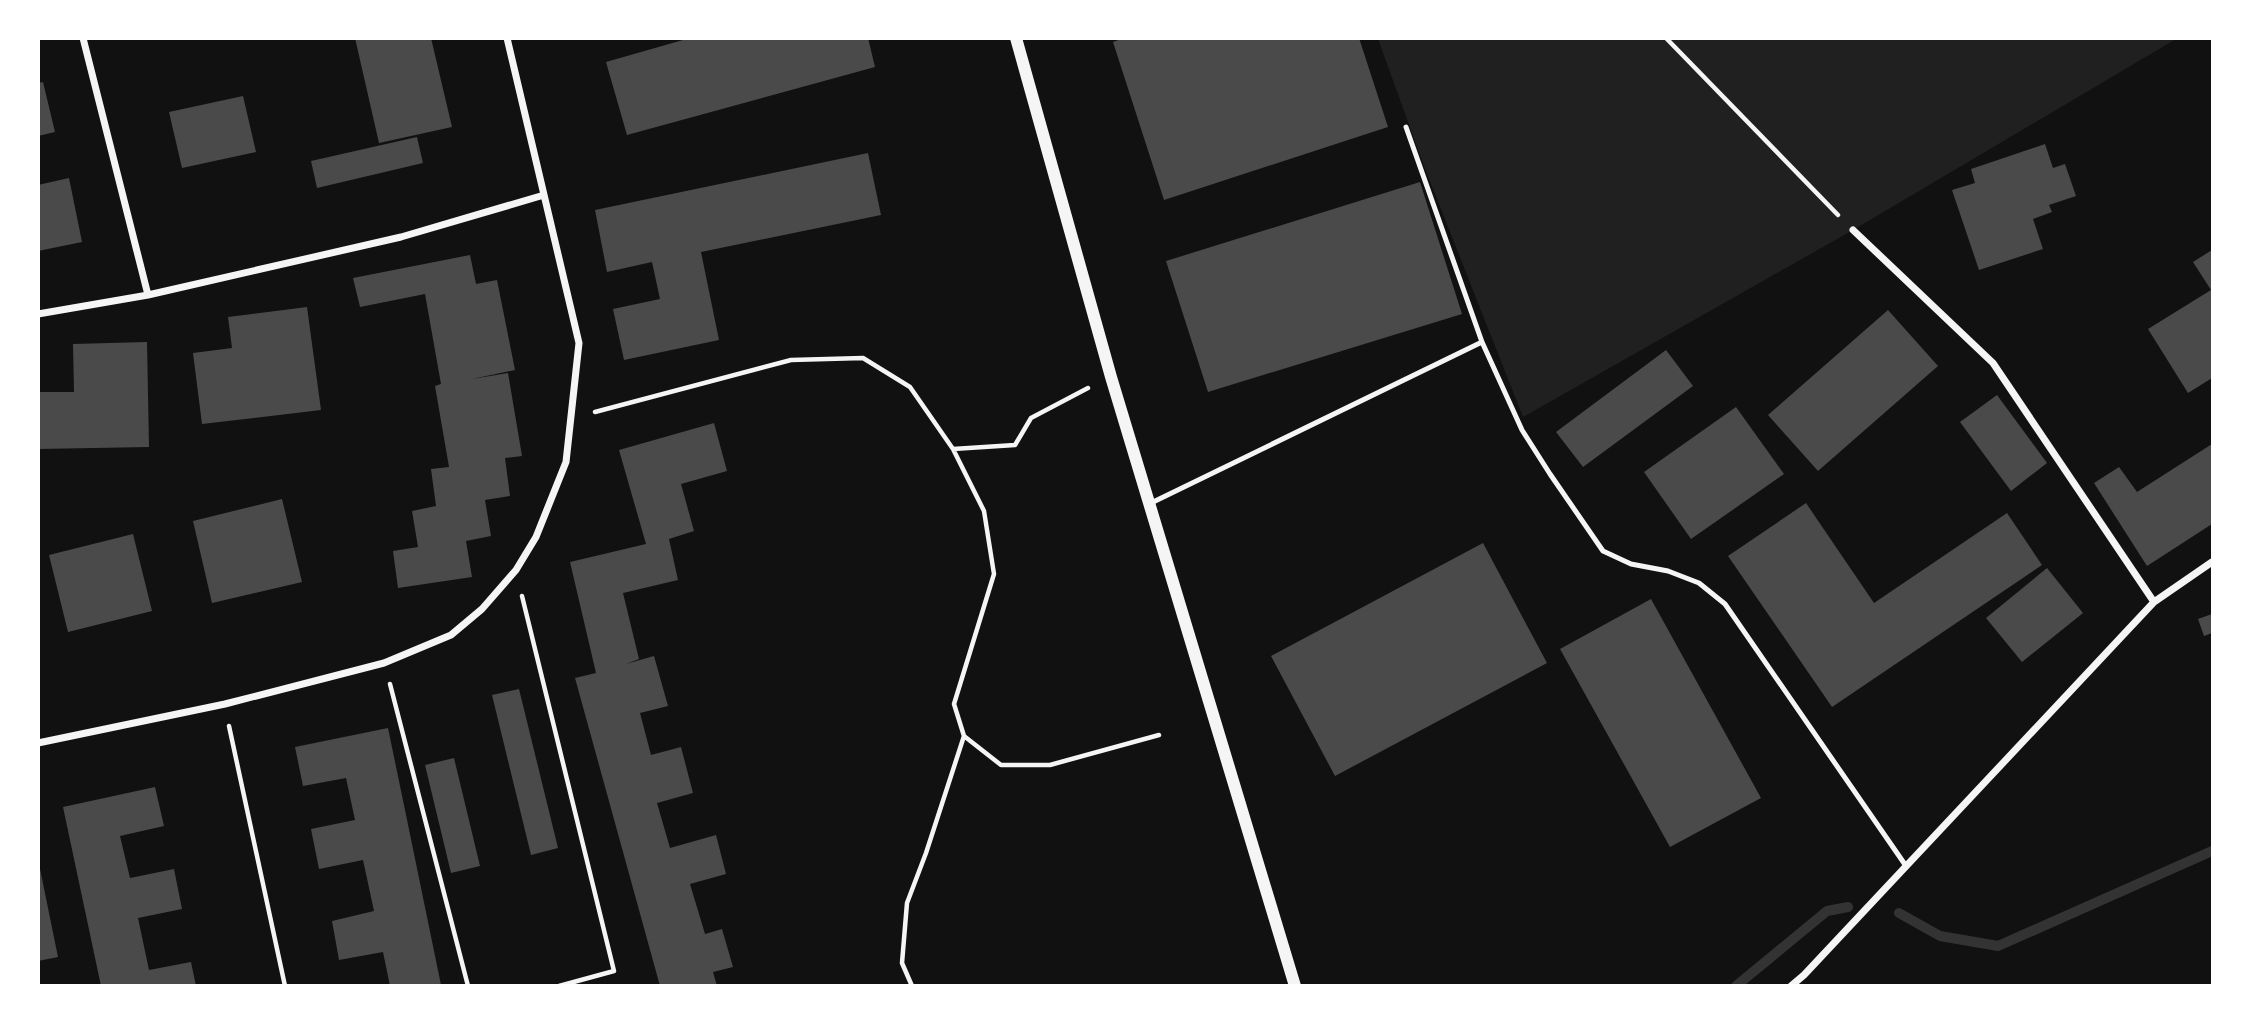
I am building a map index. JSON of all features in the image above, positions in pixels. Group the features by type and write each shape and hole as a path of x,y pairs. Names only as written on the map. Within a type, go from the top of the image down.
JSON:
{"street":[{"path":"83,38 148,295"},
{"path":"38,743 225,705 384,663 451,635 481,609 516,570 536,537 566,463 579,343 507,38"},
{"path":"1016,38 1111,377 1295,985"},
{"path":"38,314 148,295 401,237 544,195"},
{"path":"1853,230 1993,363 2154,602"},
{"path":"1791,985 1804,975 2154,602 2213,562"}],"lane":[{"path":"1406,127 1482,342 1522,430 1603,551 1631,564 1668,571 1699,583 1725,604 1906,866"},
{"path":"1149,504 1482,342"}],"path":[{"path":"1666,38 1853,230"},
{"path":"570,418 791,360 863,358 910,387 953,449 984,511 994,574 954,705 964,736 1001,765 1050,765 1159,734"},
{"path":"953,449 1015,445 1031,418 1111,377"},
{"path":"516,570 614,971 559,985"},
{"path":"384,663 468,985"},
{"path":"225,705 285,985"},
{"path":"912,985 902,963 907,903 964,736"}],"shaded area":[{"path":"1378,39 2176,39 1853,230 1523,417 1424,166"}],"building":[{"path":"355,38 431,38 452,127 379,143"},
{"path":"690,38 868,38 875,67 627,135 606,62"},
{"path":"1124,38 1359,38 1388,127 1164,200 1113,42"},
{"path":"43,82 55,132 38,136 38,83"},
{"path":"243,96 256,152 182,168 169,112"},
{"path":"417,137 423,163 317,188 311,161"},
{"path":"2045,144 2053,168 2065,164 2076,196 2049,205 2052,212 2033,219 2043,249 1979,270 1952,190 1975,183 1971,169"},
{"path":"868,153 881,215 701,252 719,340 624,360 613,309 660,299 652,262 607,272 595,210"},
{"path":"69,178 82,242 38,251 38,185"},
{"path":"1420,182 1462,314 1208,392 1166,261"},
{"path":"2212,250 2212,378 2188,393 2148,329 2211,290 2193,262"},
{"path":"470,255 476,284 497,280 515,370 472,379 508,373 522,456 505,458 510,496 485,500 491,536 466,541 472,577 398,588 393,551 418,547 412,511 436,506 431,469 449,467 435,386 441,384 425,294 360,307 353,278"},
{"path":"307,307 321,410 202,424 193,353 232,348 228,317"},
{"path":"1888,310 1938,366 1818,471 1768,415"},
{"path":"147,342 149,447 38,449 38,392 74,392 73,344"},
{"path":"1666,350 1693,386 1583,467 1556,432"},
{"path":"1997,395 2047,463 2011,491 1960,422"},
{"path":"1736,407 1784,474 1691,539 1644,472"},
{"path":"714,423 727,471 681,484 694,531 669,539 678,580 623,593 639,659 626,664 654,656 668,706 640,713 651,755 681,747 693,793 657,803 670,848 716,835 726,874 690,884 705,934 722,929 733,967 713,972 717,986 660,986 575,678 596,673 570,562 646,544 619,450"},
{"path":"2212,444 2212,524 2147,566 2094,483 2119,467 2137,492"},
{"path":"282,499 302,582 212,603 193,521"},
{"path":"1806,503 1874,603 2007,513 2042,565 1832,707 1728,556"},
{"path":"133,534 152,611 68,632 49,555"},
{"path":"1483,543 1547,663 1335,776 1271,656"},
{"path":"2047,568 2083,613 2022,662 1986,618"},
{"path":"1651,599 1761,798 1670,847 1560,649"},
{"path":"2212,614 2212,633 2204,636 2198,619"},
{"path":"519,689 558,848 531,855 492,695"},
{"path":"388,728 441,985 390,986 383,952 339,960 332,921 374,911 363,860 319,869 311,829 355,820 346,778 303,786 295,747"},
{"path":"454,758 480,866 451,873 425,765"},
{"path":"155,787 164,826 120,836 130,878 174,869 182,909 138,918 149,970 191,962 196,986 101,986 63,807"},
{"path":"38,859 58,957 38,961"}],"waterway":[{"path":"1899,913 1940,936 1998,946 2212,851"},
{"path":"1736,986 1827,911 1848,907"}]}
